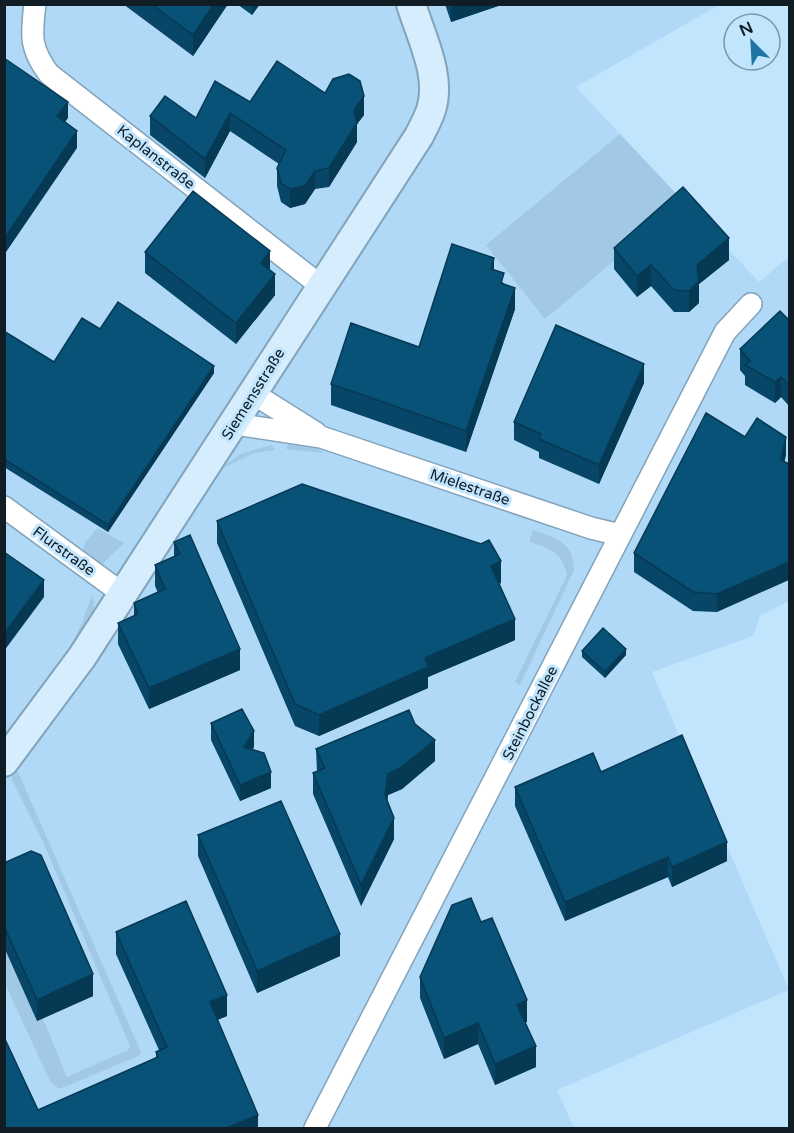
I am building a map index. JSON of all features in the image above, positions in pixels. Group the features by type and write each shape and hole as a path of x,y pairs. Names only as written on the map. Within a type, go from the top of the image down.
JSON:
{"street":[{"name":"Kaplanstraße","path":"35,4 31,35 36,57 49,74 321,286"},
{"name":"Siemensstraße","path":"4,762 82,657 235,424 321,286 419,136 432,109 433,73 411,4"},
{"name":"Steinbockallee","path":"315,1128 725,332 751,303"},
{"name":"Mielestraße","path":"254,394 321,437"},
{"name":"Mielestraße","path":"235,424 321,437 591,528 620,535"},
{"name":"Flurstraße","path":"4,507 123,594"}],"shaded area":[{"path":"5,5 719,5 576,87 759,282 789,257 789,601 760,616 753,636 652,672 789,990 557,1090 574,1128 5,1128"},
{"path":"620,134 684,202 545,319 486,245"},
{"path":"298,443 318,447 322,453 286,449 288,444"},
{"path":"272,445 275,450 254,453 217,471 240,454"},
{"path":"97,528 124,543 100,566 82,553 85,543"},
{"path":"533,530 562,542 571,553 574,570 520,685 515,682 567,575 559,556 529,542"},
{"path":"92,595 94,612 91,620 66,656 82,623"},
{"path":"18,772 141,1052 138,1056 60,1089 51,1083 5,984 4,947 37,1021 43,1019 67,1077 128,1050 130,1046 43,842 12,780 13,773"}],"building":[{"path":"151,4 214,4 193,35"},
{"path":"4,58 68,102 57,116 77,131 4,239"},
{"path":"277,61 325,93 333,79 349,74 360,81 364,96 354,110 357,123 329,168 315,171 305,186 290,189 281,183 277,168 286,150 230,113 205,159 150,116 165,96 196,118 215,81 250,102"},
{"path":"683,187 729,238 697,265 699,281 689,291 674,290 651,265 637,276 614,248"},
{"path":"193,191 270,251 261,263 275,274 236,323 145,252"},
{"path":"452,244 494,258 491,269 504,273 501,283 515,288 466,431 331,384 351,323 419,347"},
{"path":"118,302 214,366 108,525 4,459 4,331 54,362 82,318 100,329"},
{"path":"780,311 789,320 789,386 781,377 775,382 745,365 750,361 740,349"},
{"path":"556,325 644,364 599,465 539,439 541,434 514,422"},
{"path":"706,413 745,437 757,418 786,437 781,460 789,464 789,562 717,594 693,592 634,553"},
{"path":"302,484 481,544 489,540 501,561 491,566 515,619 425,658 428,667 319,715 295,704 217,521"},
{"path":"190,535 240,649 149,688 118,623 138,614 134,603 165,589 155,565 180,554 174,542"},
{"path":"4,552 44,580 4,634"},
{"path":"603,628 626,649 605,672 582,651"},
{"path":"242,709 254,731 244,747 264,753 271,772 240,785 211,723"},
{"path":"409,710 415,724 435,740 402,767 388,774 385,795 394,818 361,885 313,773 325,768 316,749"},
{"path":"682,735 727,842 672,867 668,857 565,902 515,787 593,753 601,772"},
{"path":"281,801 340,934 257,971 198,835"},
{"path":"31,851 41,855 93,974 37,1000 4,926 4,863"},
{"path":"471,898 481,922 492,918 527,1000 517,1005 536,1046 495,1064 478,1023 444,1038 420,977 452,905"},
{"path":"186,901 227,995 210,1002 258,1115 230,1128 4,1128 4,1037 38,1110 158,1057 156,1052 167,1047 116,932"}]}
